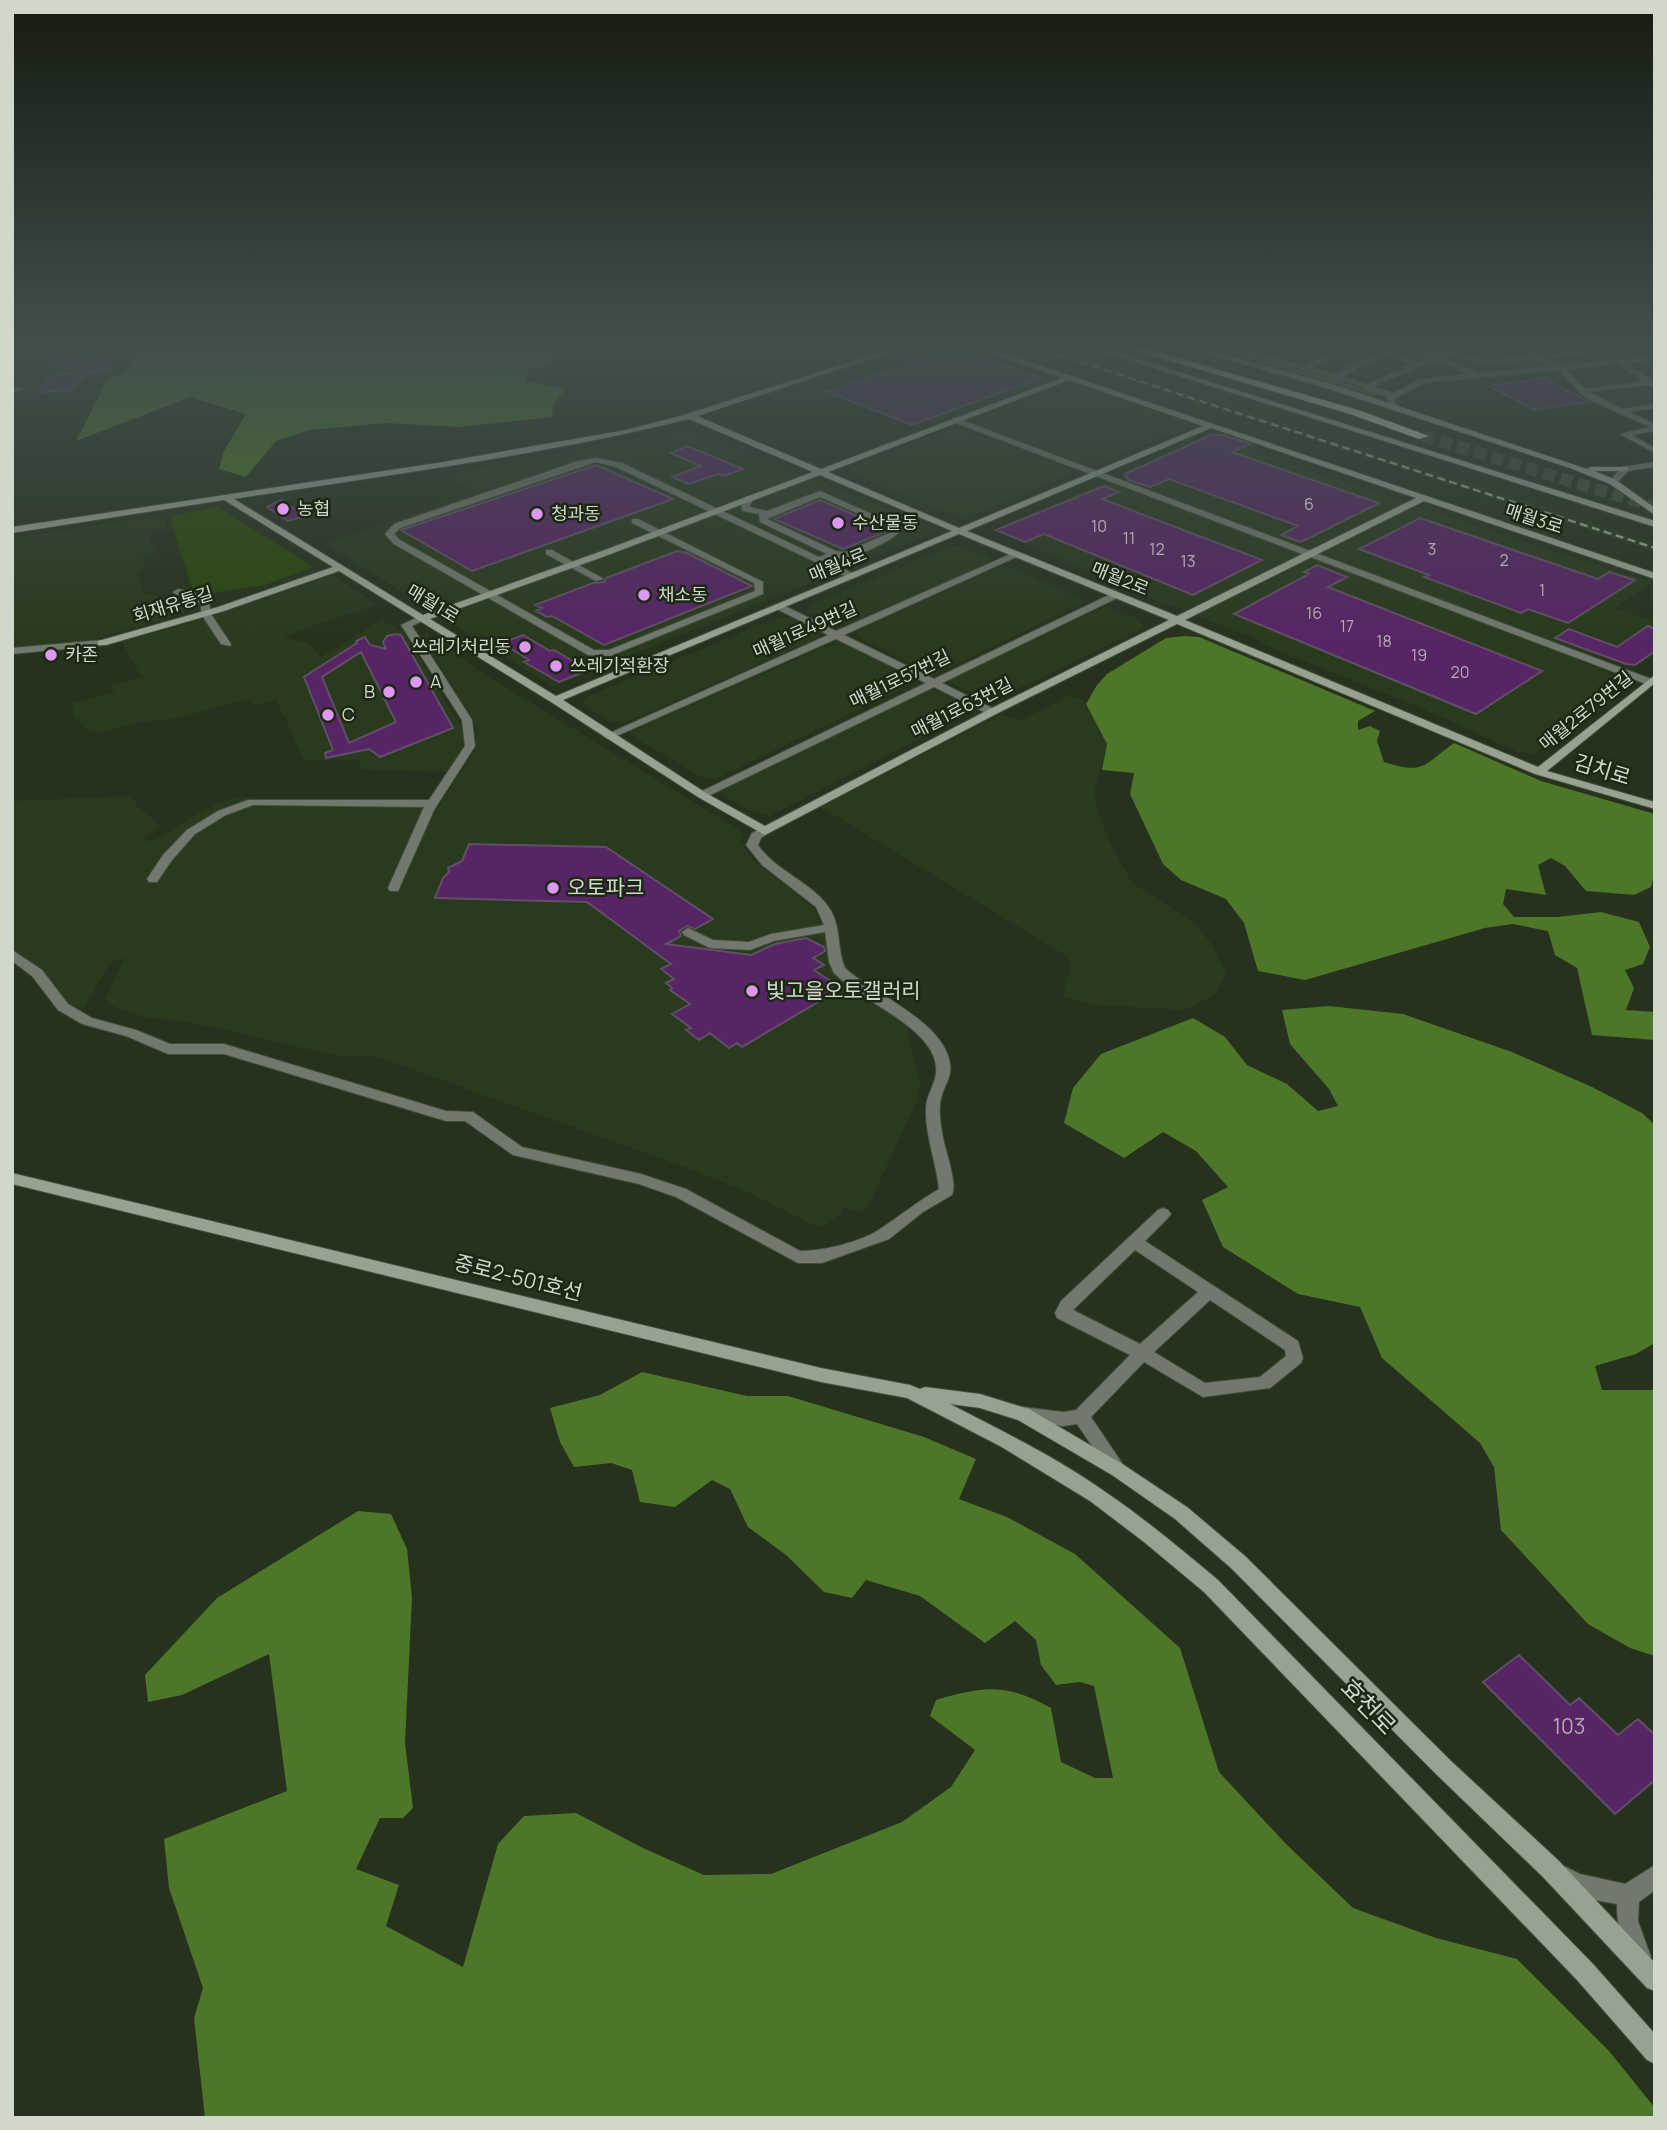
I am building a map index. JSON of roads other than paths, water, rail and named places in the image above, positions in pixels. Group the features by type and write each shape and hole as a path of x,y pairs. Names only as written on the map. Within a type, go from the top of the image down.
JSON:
{"street":[{"path":"12,530 570,442"},
{"name":"매월2로","path":"752,442 1539,772"},
{"path":"394,888 428,810 469,750 470,731 467,720 406,625 716,512 896,442"},
{"path":"1015,442 1652,680"},
{"name":"매월4로","path":"555,700 1170,442"},
{"name":"매월3로","path":"1259,442 1655,576"},
{"path":"1398,442 1655,524"},
{"path":"1501,442 1613,482 1655,512"},
{"path":"1639,442 1655,451"},
{"path":"635,521 758,582 760,593 610,653 600,654 586,651 390,537 390,533 397,526 596,460 619,465 850,576"},
{"path":"1573,466 1604,470 1655,464"},
{"path":"1613,482 1625,469"},
{"path":"750,498 746,509 768,512 820,494 899,528 895,534 846,555 834,554 761,518 768,512 779,503 806,495"},
{"name":"매월1로","path":"225,497 555,700 702,795 765,831"},
{"name":"매월1로63번길","path":"765,831 992,712 1423,498"},
{"path":"550,552 599,579"},
{"path":"819,561 834,554"},
{"name":"매월1로49번길","path":"608,736 1016,555"},
{"name":"회재유통길","path":"12,651 102,643 206,614 339,568"},
{"path":"178,592 201,598 206,603 206,614 226,644"},
{"name":"매월1로57번길","path":"702,795 1114,596"},
{"path":"780,607 992,712"},
{"name":"매월2로79번길","path":"1539,772 1652,680"},
{"name":"김치로","path":"1539,772 1655,806"},
{"path":"153,879 171,852 191,832 222,813 252,802 434,804"},
{"path":"12,954 37,973 64,1007 87,1021 131,1033 168,1049 224,1049 446,1116 468,1116 519,1151 641,1180 681,1193 797,1256 822,1257 883,1235 918,1208 947,1191 934,1120 935,1091 944,1073 943,1059 930,1039 909,1020 838,969 832,928 820,905 761,859 756,852 753,840 765,831"},
{"path":"688,932 710,944 750,946 771,938 832,928"},
{"name":"중로2-501호선","path":"12,1178 821,1376 910,1392 1006,1441"},
{"path":"1135,1242 1292,1346 1294,1358 1264,1383 1203,1390 1142,1353 1063,1313 1067,1306 1163,1214"},
{"path":"1023,1413 1063,1419 1082,1416 1142,1353 1210,1291"},
{"name":"효천로","path":"910,1392 980,1401 1023,1413 1118,1470 1181,1513 1238,1562 1444,1768 1551,1869 1650,1974"},
{"path":"1082,1416 1118,1470"},
{"name":"효천로","path":"1006,1441 1096,1495 1211,1586 1585,1972 1655,2052"},
{"path":"1551,1869 1576,1884 1628,1896 1655,1876"},
{"path":"1628,1896 1627,1921 1650,1974"}],"tunnel":[{"path":"1444,442 1655,507"}],"railway":[{"path":"1328,442 1655,548"}],"place":[{"name":"농협","path":"283,509"},
{"name":"청과동","path":"537,514"},
{"name":"수산물동","path":"838,523"},
{"name":"채소동","path":"644,595"},
{"name":"쓰레기처리동","path":"525,647"},
{"name":"카존","path":"51,655"},
{"name":"쓰레기적환장","path":"556,666"},
{"name":"A","path":"416,682"},
{"name":"B","path":"389,692"},
{"name":"C","path":"328,715"},
{"name":"오토파크","path":"553,888"},
{"name":"빛고을오토갤러리","path":"752,991"}]}
